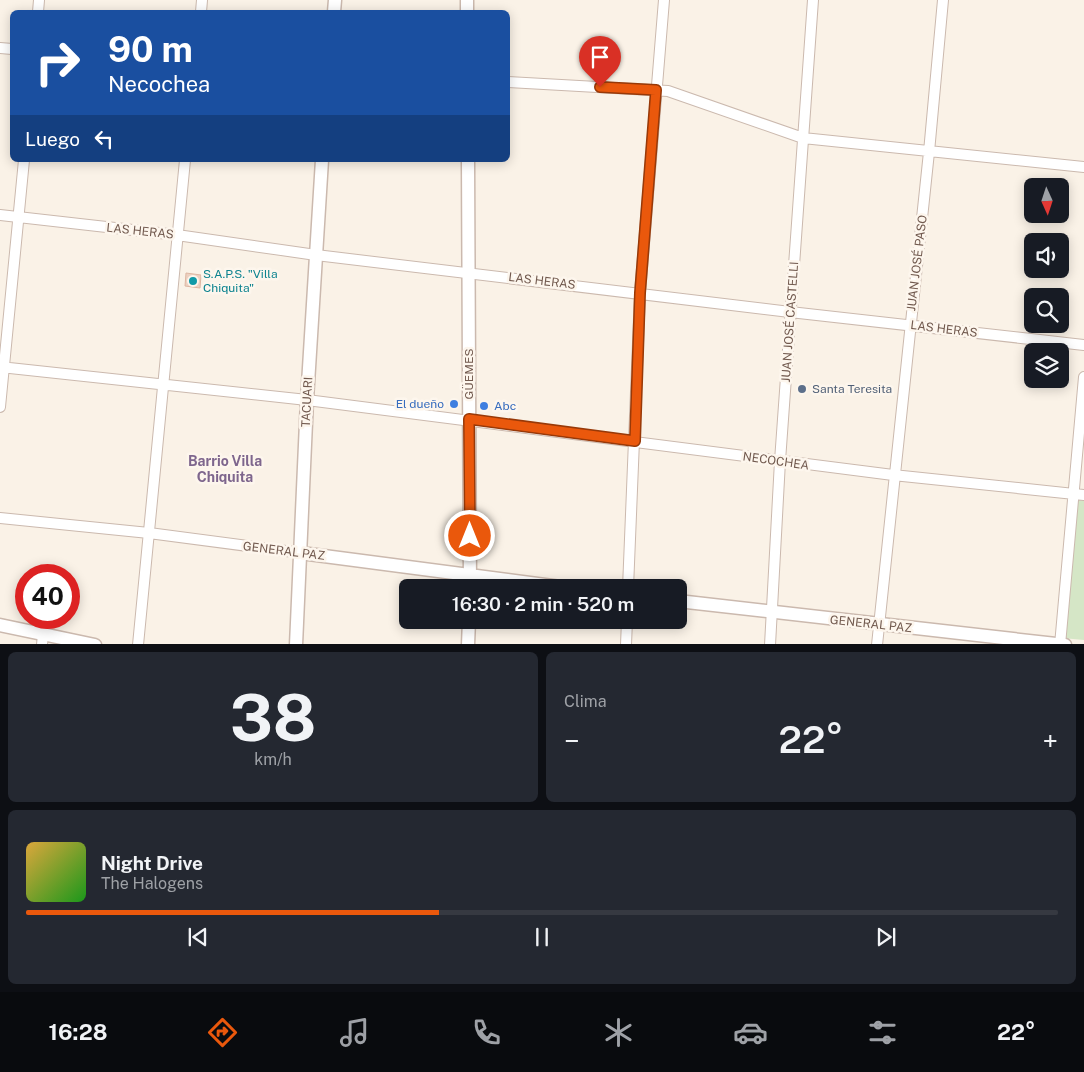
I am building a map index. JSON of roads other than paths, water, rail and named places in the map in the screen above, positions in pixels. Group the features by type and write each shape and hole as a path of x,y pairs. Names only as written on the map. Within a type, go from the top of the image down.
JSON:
{"street":[{"path":"628,579 640,293 664,0"},
{"name":"JUAN JOSÉ CASTELLI","path":"770,644 780,461 813,0"},
{"name":"JUAN JOSÉ PASO","path":"877,644 893,476 929,152 943,0"},
{"path":"510,82 656,90 668,92 803,138 1084,167"},
{"path":"0,407 2,367 24,162"},
{"path":"138,644 185,162"},
{"name":"TACUARI","path":"296,644 307,400 322,162"},
{"name":"GÜEMES","path":"468,162 470,579"},
{"name":"LAS HERAS","path":"0,215 177,235 316,254 790,312 1084,345"},
{"path":"2,367 307,400"},
{"path":"1060,644 1084,377"},
{"name":"NECOCHEA","path":"307,400 469,419 893,476 1084,495"},
{"name":"GENERAL PAZ","path":"0,518 301,553 458,579"},
{"name":"GENERAL PAZ","path":"687,603 878,626 1065,644"},
{"path":"0,625 42,639 95,644"},
{"path":"468,644 469,629"},
{"path":"626,644 627,629"}],"place":[{"name":"S.A.P.S. \"Villa Chiquita\"","path":"193,281"},
{"name":"Santa Teresita","path":"802,389"},
{"name":"El dueño","path":"454,404"},
{"name":"Abc","path":"484,406"}],"district":[{"name":"Barrio Villa Chiquita","path":"225,470"}]}
